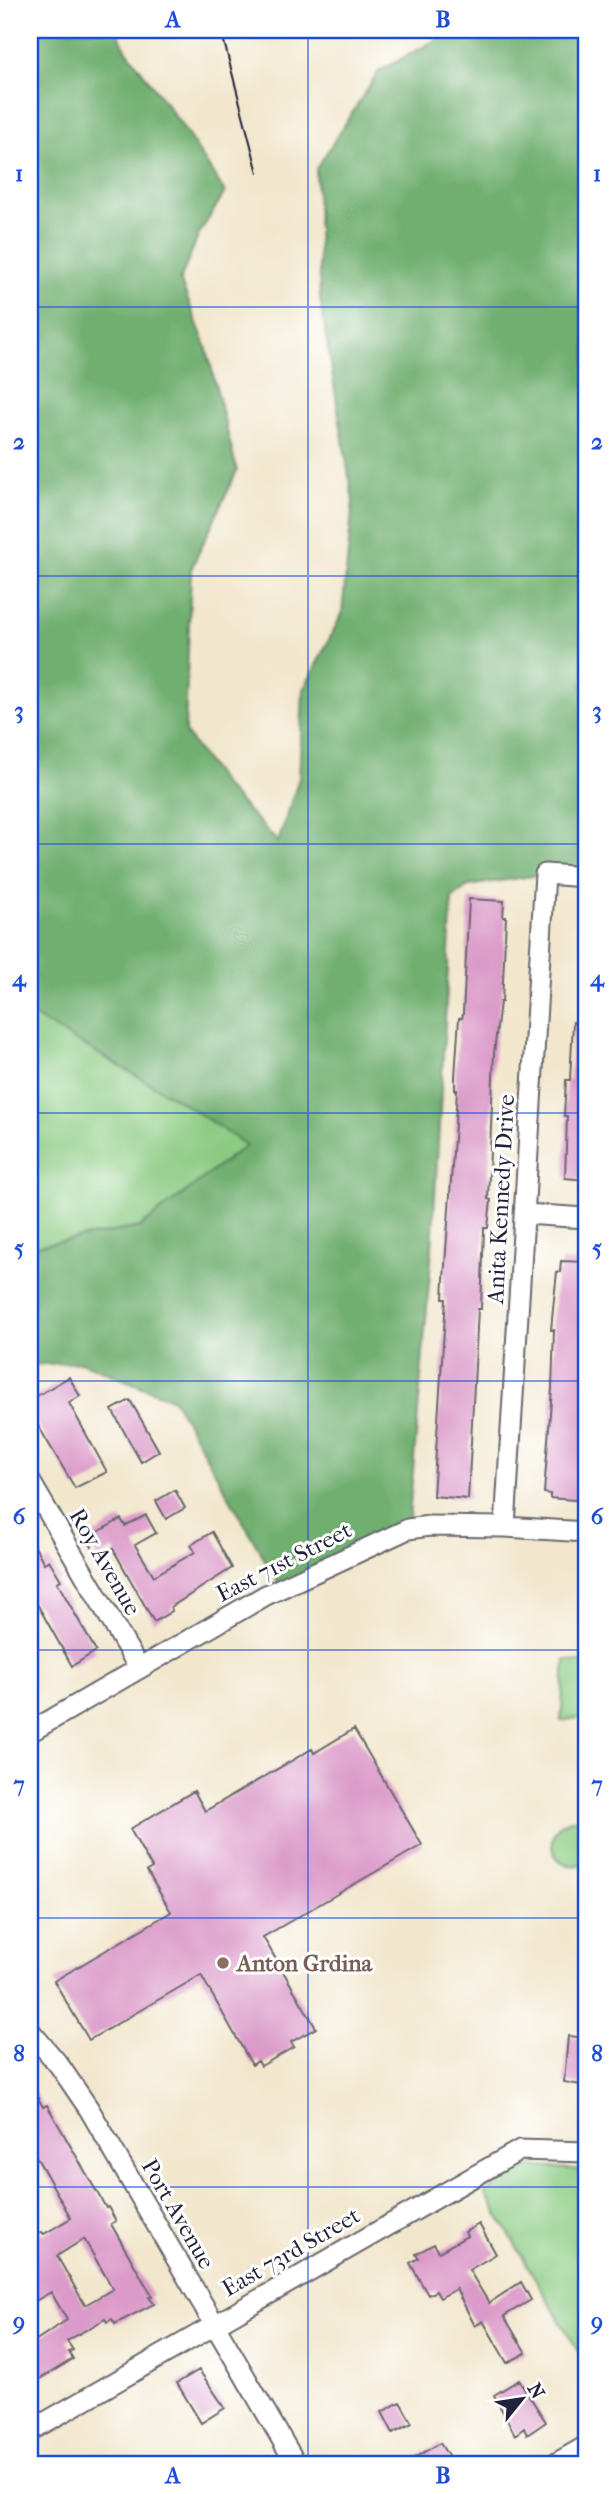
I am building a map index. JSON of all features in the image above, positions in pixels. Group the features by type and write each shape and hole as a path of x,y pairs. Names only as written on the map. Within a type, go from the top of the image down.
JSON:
{"street":[{"name":"Anita Kennedy Drive","path":"505,1527 545,874 586,877"},
{"path":"526,1214 586,1218"},
{"name":"Roy Avenue","path":"30,1481 139,1668"},
{"name":"East 71st Street","path":"30,1732 266,1595 408,1529 429,1526 505,1527 586,1532"},
{"name":"Port Avenue","path":"30,2031 60,2065 89,2109 296,2464"},
{"name":"East 73rd Street","path":"30,2431 520,2150 586,2152"},
{"path":"555,2464 586,2446"}],"green space":[{"path":"30,30 117,30 124,46 182,126 225,192 199,234 180,280 206,346 237,471 191,569 185,732 225,787 278,842 299,778 303,691 342,614 353,501 320,299 316,169 379,71 454,30 558,30 586,39 586,628 582,685 586,696 586,877 545,874 468,886 452,899 432,1249 408,1529 281,1588 174,1400 81,1362 30,1365 30,1247 140,1227 246,1145 180,1101 30,1014"},
{"path":"30,1014 180,1101 247,1145 140,1227 30,1247"},
{"path":"565,1660 586,1663 586,1717 561,1721"},
{"path":"573,1819 586,1821 586,1863 574,1865 557,1858 552,1841 562,1824"},
{"path":"525,2166 586,2170 586,2365 485,2193"}],"building":[{"path":"469,899 504,901 503,917 506,917 502,1002 494,1053 488,1199 491,1200 488,1228 484,1228 468,1499 433,1496 457,1090 455,1076 459,1018 462,1018 463,1014"},
{"path":"573,1022 586,1022 586,1180 565,1178 567,1116 564,1116 566,1080 570,1080"},
{"path":"561,1261 586,1262 586,1404 582,1469 586,1470 586,1501 550,1498 550,1494 544,1493 552,1388 554,1330 551,1330 557,1272 560,1272"},
{"path":"69,1377 80,1396 69,1403 107,1472 75,1488 30,1412 30,1400"},
{"path":"130,1400 159,1451 141,1462 112,1410"},
{"path":"175,1490 185,1508 166,1519 156,1501"},
{"path":"146,1515 156,1533 135,1545 154,1576 195,1552 191,1545 212,1532 232,1568 171,1607 172,1611 154,1622 113,1549 98,1558 87,1538 121,1519 125,1526"},
{"path":"30,1538 44,1563 49,1560 61,1580 57,1582 96,1651 72,1666 37,1604 35,1606 30,1597"},
{"path":"354,1729 422,1845 263,1937 316,2028 291,2042 294,2047 261,2066 258,2061 252,2065 201,1975 89,2040 54,1981 171,1912 147,1871 152,1868 130,1829 194,1791 205,1811 312,1749 314,1753"},
{"path":"568,2036 586,2038 586,2086 564,2082"},
{"path":"30,2084 43,2107 47,2105 116,2221 111,2224 154,2304 115,2324 112,2319 107,2322 105,2319 67,2341 73,2350 69,2352 73,2359 30,2385 30,2344 67,2320 51,2292 30,2304 30,2239 71,2218 30,2146","holes":["84,2239 113,2289 85,2305 57,2256"]},
{"path":"479,2224 496,2254 469,2270 489,2303 521,2282 531,2300 504,2316 526,2353 507,2363 483,2321 475,2326 456,2289 440,2298 436,2291 428,2295 410,2263 419,2258 416,2254 434,2244 439,2252 467,2236 465,2232"},
{"path":"199,2370 225,2408 201,2423 177,2383"},
{"path":"519,2380 546,2422 527,2435 524,2428 515,2435 494,2395"},
{"path":"400,2402 412,2423 393,2433 382,2412"},
{"path":"440,2443 453,2464 404,2464"}],"tram line":[{"path":"221,30 258,173"}],"place":[{"name":"Anton Grdina","path":"223,1963"}]}
